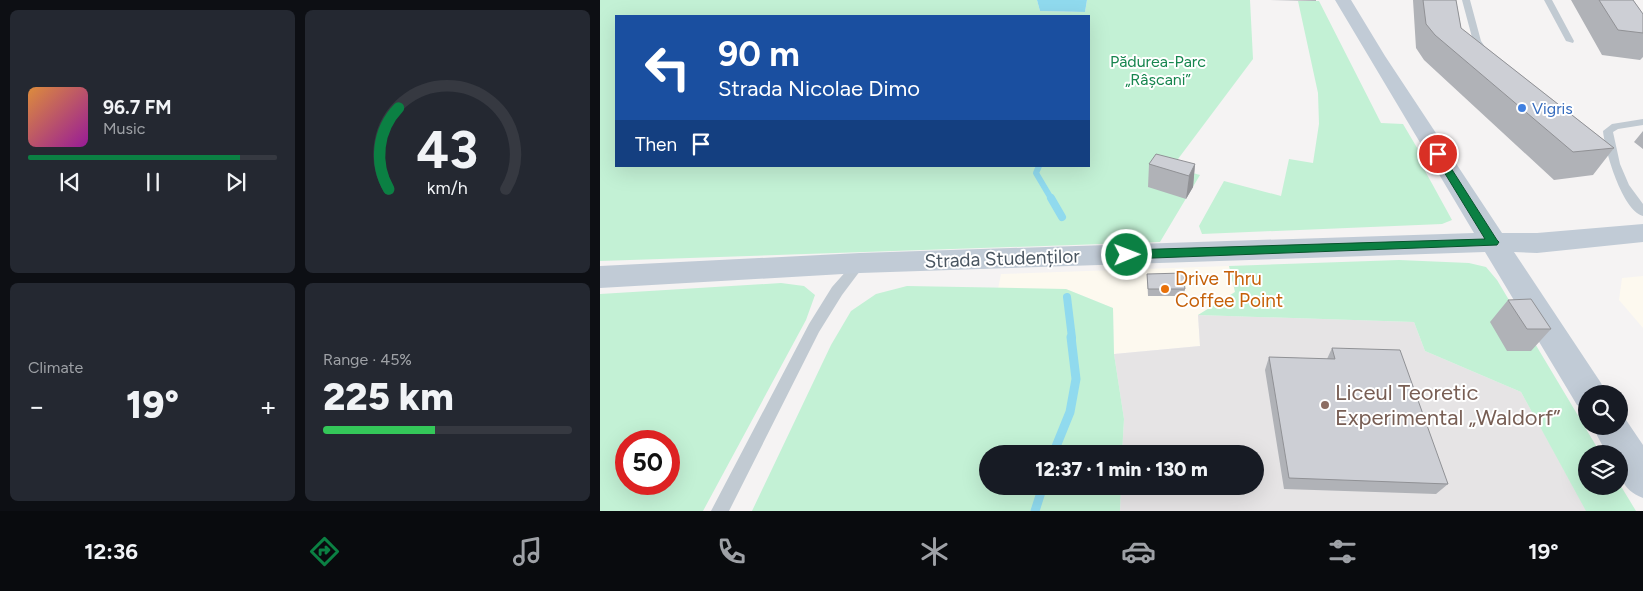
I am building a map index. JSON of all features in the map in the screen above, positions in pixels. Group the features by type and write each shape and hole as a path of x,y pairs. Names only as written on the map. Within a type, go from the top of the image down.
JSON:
{"main road":[{"path":"1343,0 1583,385"},
{"name":"Strada Studenților","path":"600,277 860,263 1493,242 1537,243 1643,233"},
{"path":"1616,435 1643,479"}],"lane":[{"path":"1466,0 1477,41 1491,61"},
{"path":"1548,0 1570,41"},
{"path":"1643,122 1615,126 1608,131 1614,164 1632,200 1643,212"},
{"path":"720,511 814,328 836,291 860,263"}],"shaded area":[{"path":"1229,266 1235,292 1198,315 1200,346 1114,354 1113,308 1066,289 998,289 1001,274"},
{"path":"1643,276 1643,328 1619,300 1622,278"},
{"name":"Liceul Teoretic Experimental „Waldorf”","path":"1198,315 1414,322 1425,351 1521,392 1587,511 1120,511 1121,495 1264,495 1264,445 1123,445 1124,419 1114,354 1200,346"}],"green space":[{"name":"Pădurea-Parc „Râșcani”","path":"600,0 1037,0 1040,11 1085,12 1087,0 1250,0 1253,59 1172,167 1200,175 1160,242 600,261"},
{"path":"1298,1 1319,1 1381,123 1403,124 1429,168 1424,169 1452,220 1442,224 1202,234 1199,226 1224,181 1281,196 1289,159 1313,163 1319,124 1318,93"},
{"path":"1399,260 1469,263 1486,267 1497,280 1578,416 1578,435 1590,435 1596,445 1578,445 1578,495 1626,495 1636,511 1586,511 1521,392 1425,351 1414,322 1198,315 1235,292 1229,266"},
{"path":"781,283 804,286 815,295 806,320 703,511 600,511 600,294"},
{"path":"907,286 1066,289 1113,308 1114,354 1124,419 1123,445 979,445 979,495 1121,495 1120,511 752,511 831,345 851,311 876,294"}],"water":[{"path":"1037,0 1087,0 1085,12 1040,11"}],"building":[{"path":"1423,0 1456,0 1461,28 1614,148 1573,152 1435,35 1426,24"},
{"path":"1599,0 1633,0 1643,14 1643,33 1618,30"},
{"path":"1156,154 1195,164 1189,176 1149,164"},
{"path":"1183,273 1185,289 1148,289 1147,274"},
{"path":"1531,299 1551,329 1527,329 1508,300"},
{"path":"1332,348 1400,350 1448,484 1289,478 1269,357 1335,359"}],"waterway":[{"path":"1039,167 1036,173 1052,200"},
{"path":"1051,198 1062,217"},
{"path":"1067,297 1072,338"},
{"path":"1057,445 1070,412 1076,379 1071,337"},
{"path":"1035,511 1040,495"}],"place":[{"name":"Vigris","path":"1522,108"},
{"name":"Drive Thru Coffee Point","path":"1165,289"},
{"name":"Liceul Teoretic Experimental „Waldorf”","path":"1325,405"}],"route":[{"path":"1127,255 1493,242 1438,154"}]}
